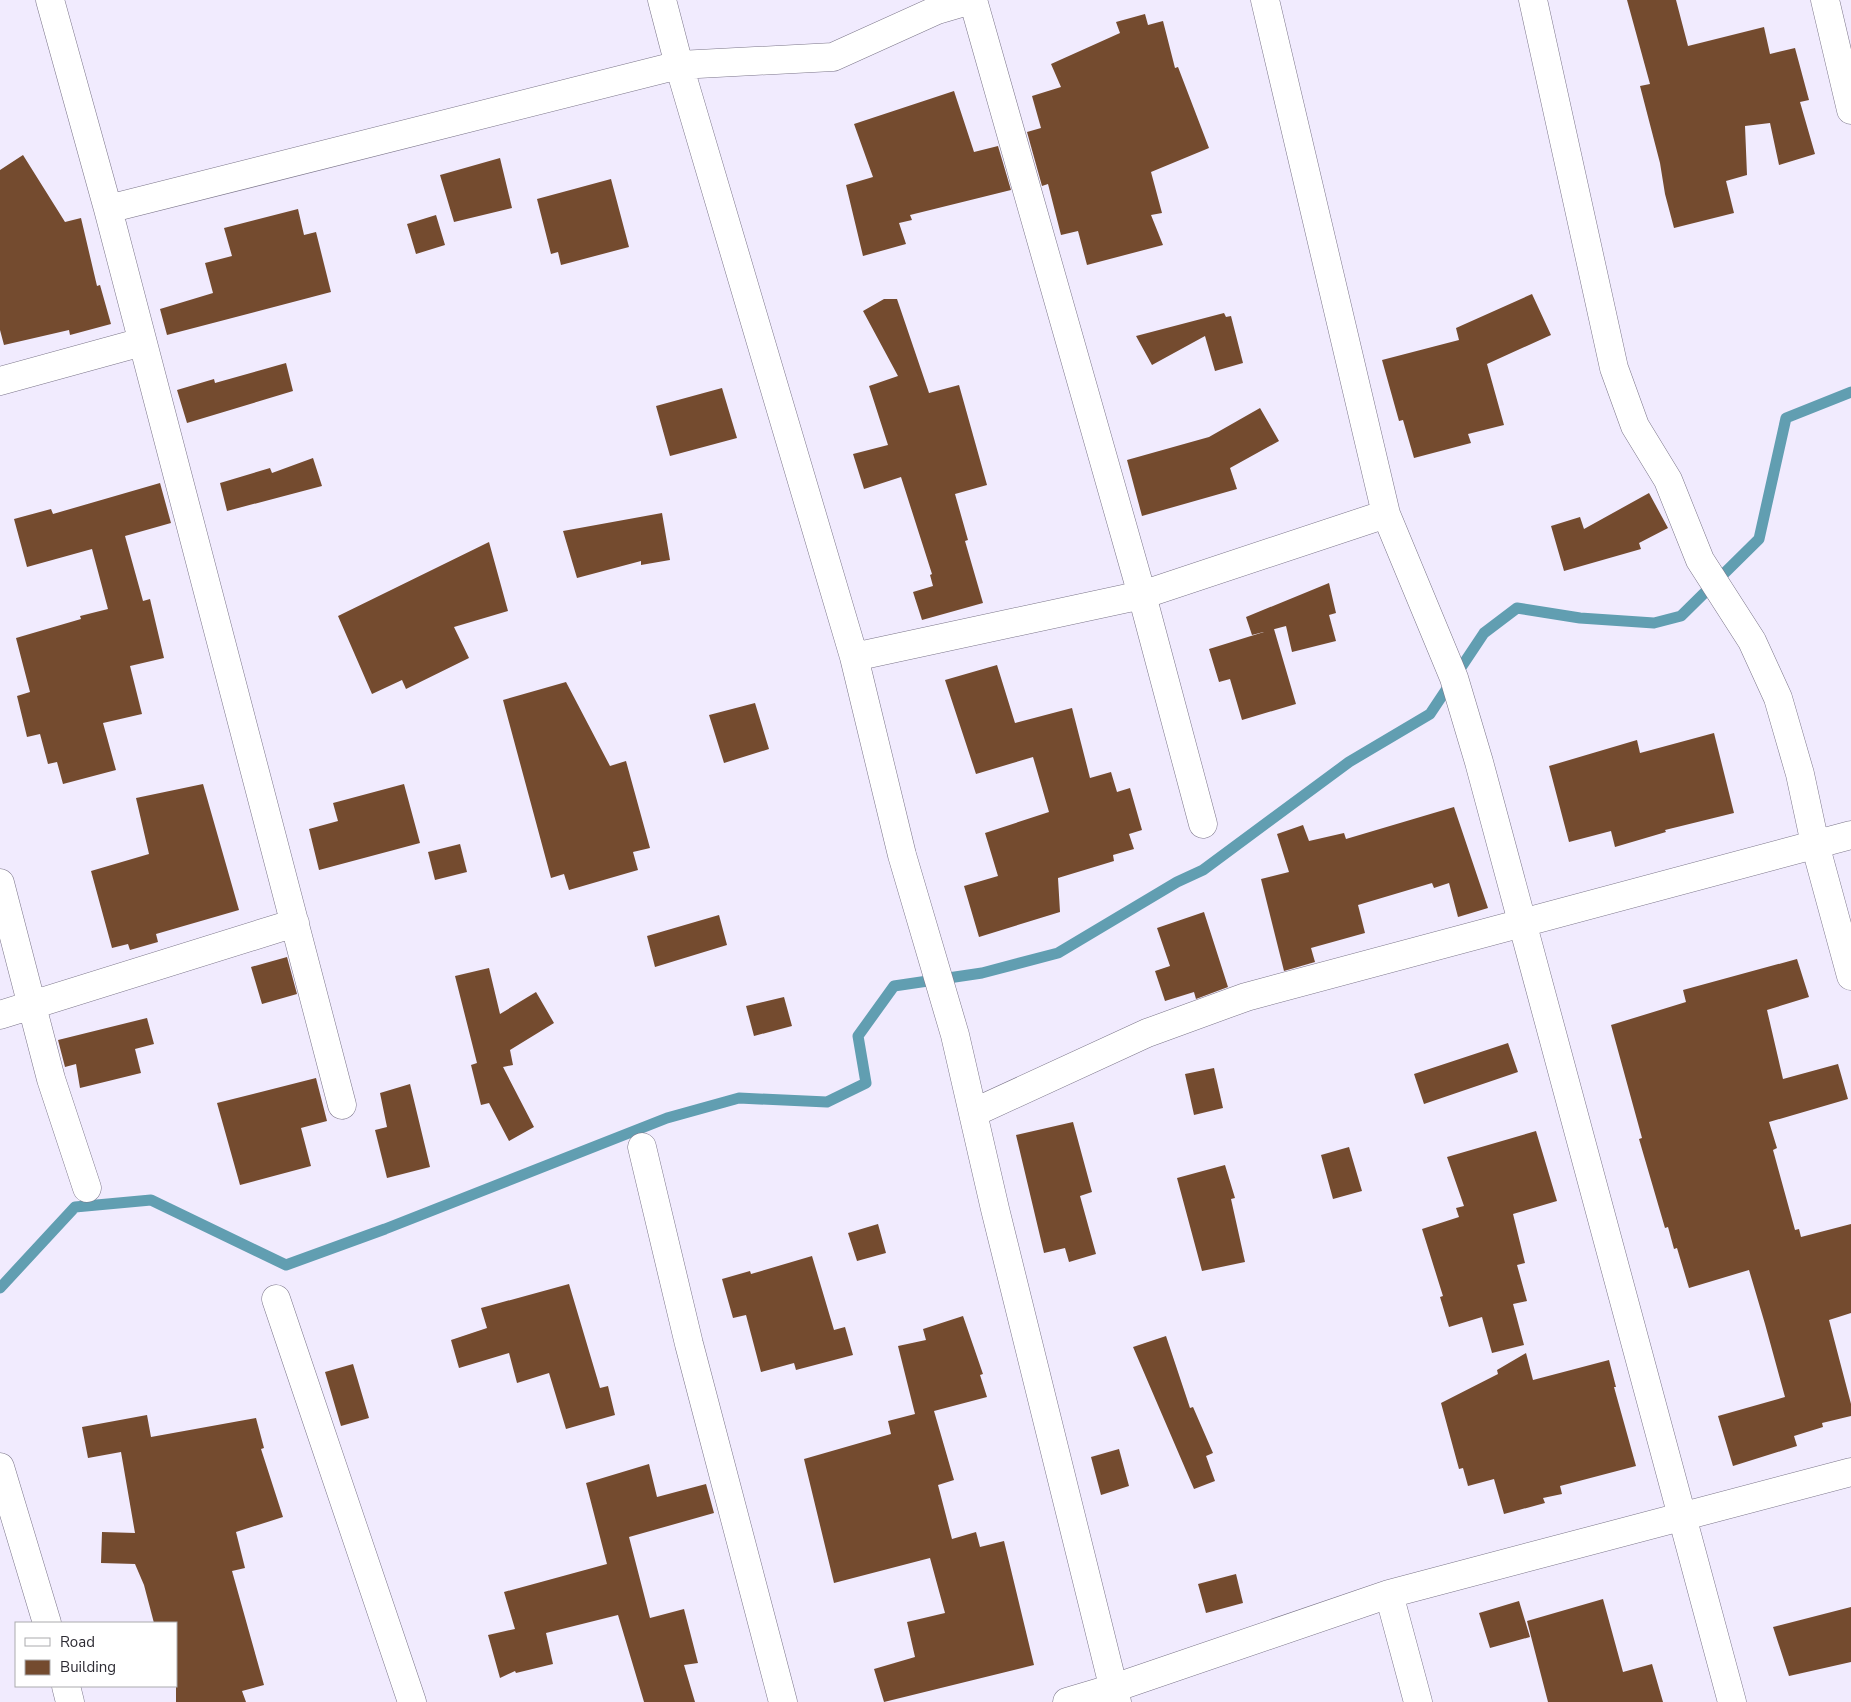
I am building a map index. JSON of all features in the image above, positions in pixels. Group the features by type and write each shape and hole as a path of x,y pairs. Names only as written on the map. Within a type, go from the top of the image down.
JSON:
{"street":[{"path":"50,0 108,209 342,1105"},
{"path":"662,0 679,65 854,657 902,856 955,1035 1115,1695"},
{"path":"108,209 679,65 833,57 938,10 972,0 1142,595 1203,824"},
{"path":"1265,0 1386,514 1454,678 1479,762 1732,1702"},
{"path":"1533,0 1614,368 1635,426 1668,480 1700,560 1752,641 1778,698 1800,774 1815,844 1851,976"},
{"path":"1825,0 1851,110"},
{"path":"0,381 142,342"},
{"path":"854,657 1142,595 1386,514"},
{"path":"973,1113 1147,1033 1246,997 1851,835"},
{"path":"0,883 51,1079 87,1188"},
{"path":"0,1015 32,1007 295,924"},
{"path":"642,1147 692,1353 783,1702"},
{"path":"276,1299 412,1702"},
{"path":"0,1467 47,1622"},
{"path":"1067,1702 1115,1695 1389,1594 1682,1515 1851,1472"},
{"path":"1389,1594 1418,1702"},
{"path":"66,1687 70,1702"}],"building":[{"path":"1627,0 1676,0 1688,46 1764,27 1770,54 1795,48 1809,100 1800,102 1815,154 1779,165 1770,123 1745,126 1747,175 1726,181 1734,213 1674,228 1665,194 1660,163 1640,86 1650,84"},
{"path":"1145,14 1148,25 1163,21 1175,68 1178,67 1209,148 1151,172 1162,213 1151,215 1163,245 1087,265 1078,231 1061,235 1048,184 1042,186 1027,132 1041,128 1032,96 1061,87 1051,64 1120,33 1116,22"},
{"path":"954,91 974,152 998,146 1011,190 910,215 912,220 899,223 906,244 863,256 846,185 873,177 854,124"},
{"path":"23,155 65,222 81,218 97,286 100,285 111,324 70,335 69,330 4,345 0,330 0,170"},
{"path":"500,158 512,208 454,222 440,175"},
{"path":"611,179 629,247 561,265 558,252 551,254 537,199"},
{"path":"298,209 304,235 316,232 331,292 167,335 160,309 213,293 205,263 232,256 224,228"},
{"path":"436,215 445,245 416,254 407,224"},
{"path":"1532,294 1551,335 1487,364 1504,425 1468,434 1471,443 1414,458 1403,420 1399,421 1382,360 1459,340 1456,328"},
{"path":"884,299 897,299 929,393 959,385 987,485 955,494 968,540 965,541 983,603 922,620 913,592 933,586 930,575 932,574 901,477 864,489 853,454 888,445 869,386 898,376 863,311"},
{"path":"1224,313 1226,317 1231,316 1243,363 1215,371 1205,336 1152,365 1136,336"},
{"path":"286,363 293,391 187,423 177,390 214,379 215,383"},
{"path":"722,388 737,438 670,456 656,406"},
{"path":"1260,408 1279,441 1230,468 1237,489 1142,516 1127,460 1209,437"},
{"path":"313,458 322,486 227,511 220,483 270,468 272,473"},
{"path":"160,483 171,523 125,536 143,601 150,599 164,658 130,666 142,714 103,723 116,770 63,784 57,762 48,764 40,734 27,737 17,696 30,692 16,638 81,619 80,616 108,609 92,549 27,567 14,519 51,509 53,514"},
{"path":"1649,493 1668,528 1639,543 1641,549 1564,571 1551,526 1580,517 1584,529"},
{"path":"662,513 670,560 641,565 641,561 577,578 563,531"},
{"path":"489,542 508,611 454,627 469,658 406,689 402,680 372,694 338,616"},
{"path":"1329,583 1336,613 1329,615 1336,641 1292,652 1286,626 1252,635 1246,617"},
{"path":"1274,629 1296,704 1242,720 1230,679 1219,682 1209,649"},
{"path":"997,665 1015,723 1072,708 1090,778 1111,772 1117,792 1130,788 1142,830 1129,834 1134,849 1113,855 1114,861 1058,878 1060,912 979,937 964,886 998,876 985,833 1049,812 1033,757 976,774 945,680"},
{"path":"566,682 610,766 626,761 650,848 633,852 638,870 569,890 564,874 551,878 503,700"},
{"path":"755,703 769,749 724,763 709,715"},
{"path":"1714,733 1734,813 1665,830 1666,832 1615,847 1611,831 1569,842 1549,766 1637,740 1640,753"},
{"path":"203,784 239,910 156,934 158,942 130,950 128,944 112,948 91,871 149,854 136,798"},
{"path":"404,784 420,843 319,870 309,829 338,821 333,803"},
{"path":"1454,807 1488,908 1458,917 1449,883 1434,888 1432,883 1358,905 1365,933 1311,948 1315,962 1284,971 1261,879 1289,872 1277,834 1303,825 1309,841 1344,833 1346,839"},
{"path":"460,844 467,872 435,880 428,852"},
{"path":"1204,912 1228,987 1196,999 1194,992 1165,1001 1155,971 1170,966 1157,928"},
{"path":"719,915 727,945 655,967 647,936"},
{"path":"287,957 297,994 262,1004 251,967"},
{"path":"1797,959 1809,997 1767,1010 1783,1079 1838,1064 1848,1099 1769,1122 1777,1148 1773,1150 1795,1230 1799,1229 1801,1237 1851,1224 1851,1313 1829,1320 1851,1404 1851,1416 1822,1423 1823,1427 1794,1436 1797,1446 1733,1466 1718,1416 1785,1397 1765,1324 1749,1270 1689,1288 1677,1248 1674,1249 1668,1227 1665,1228 1639,1139 1642,1138 1611,1025 1686,1002 1683,990"},
{"path":"489,968 500,1014 536,992 554,1023 510,1050 513,1065 503,1067 534,1127 509,1141 489,1103 481,1105 471,1065 477,1063 455,976"},
{"path":"784,997 792,1026 754,1036 746,1006"},
{"path":"147,1018 154,1044 135,1049 141,1073 80,1088 76,1064 65,1067 58,1040"},
{"path":"1508,1043 1518,1072 1424,1104 1414,1074"},
{"path":"1214,1068 1223,1108 1194,1115 1185,1074"},
{"path":"316,1078 327,1121 301,1128 311,1166 240,1185 217,1103"},
{"path":"410,1084 430,1167 387,1178 375,1130 387,1127 380,1093"},
{"path":"1073,1122 1092,1192 1080,1196 1096,1254 1069,1262 1065,1248 1044,1253 1016,1135"},
{"path":"1536,1131 1557,1201 1513,1214 1525,1263 1517,1265 1527,1301 1513,1304 1524,1345 1492,1353 1482,1317 1449,1327 1440,1297 1443,1296 1422,1229 1459,1217 1456,1208 1464,1206 1447,1157"},
{"path":"1349,1147 1362,1191 1333,1199 1321,1155"},
{"path":"1225,1165 1235,1198 1231,1199 1245,1262 1202,1271 1177,1178"},
{"path":"878,1224 886,1253 857,1261 848,1233"},
{"path":"812,1256 834,1330 845,1327 853,1355 796,1370 794,1363 761,1372 746,1315 733,1318 722,1279 750,1271 751,1274"},
{"path":"569,1284 600,1388 608,1386 615,1415 566,1429 549,1373 517,1383 509,1353 459,1368 451,1340 487,1328 481,1308"},
{"path":"963,1316 983,1374 980,1375 987,1397 934,1411 954,1480 938,1485 952,1539 976,1532 980,1547 1004,1541 1034,1665 884,1702 874,1669 915,1657 907,1622 945,1613 930,1558 834,1583 804,1459 891,1434 888,1421 915,1414 898,1346 926,1340 923,1329"},
{"path":"1166,1336 1190,1408 1193,1407 1213,1453 1206,1456 1215,1481 1194,1489 1133,1347"},
{"path":"1526,1353 1533,1380 1609,1360 1616,1387 1614,1387 1636,1466 1560,1486 1562,1494 1543,1498 1545,1503 1504,1514 1494,1479 1468,1486 1463,1468 1459,1469 1441,1403 1498,1374 1497,1370"},
{"path":"353,1364 369,1418 341,1426 325,1372"},
{"path":"147,1415 151,1437 256,1418 264,1448 261,1449 283,1517 236,1532 245,1568 232,1571 264,1685 242,1691 246,1702 176,1702 176,1687 178,1687 178,1622 154,1622 144,1585 135,1564 101,1563 102,1532 135,1533 121,1452 88,1458 82,1427"},
{"path":"1119,1449 1129,1486 1101,1495 1091,1457"},
{"path":"649,1464 657,1497 706,1484 714,1513 629,1537 650,1618 684,1609 698,1663 684,1665 695,1702 644,1702 618,1615 546,1633 553,1664 516,1673 515,1671 500,1678 488,1635 515,1629 504,1592 607,1564 586,1483"},
{"path":"1236,1574 1243,1603 1206,1613 1198,1584"},
{"path":"1603,1599 1623,1672 1652,1664 1663,1702 1548,1702 1527,1621"},
{"path":"1519,1601 1530,1637 1490,1648 1479,1613"},
{"path":"1851,1607 1851,1662 1789,1676 1773,1627"}],"waterway":[{"path":"0,1288 75,1207 151,1200 286,1265 385,1229 667,1118 739,1098 827,1102 866,1083 858,1036 894,986 982,973 1058,953 1177,882 1203,870 1349,762 1430,714 1484,633 1517,608 1580,618 1654,623 1681,616 1759,539 1786,418 1851,392"}]}
